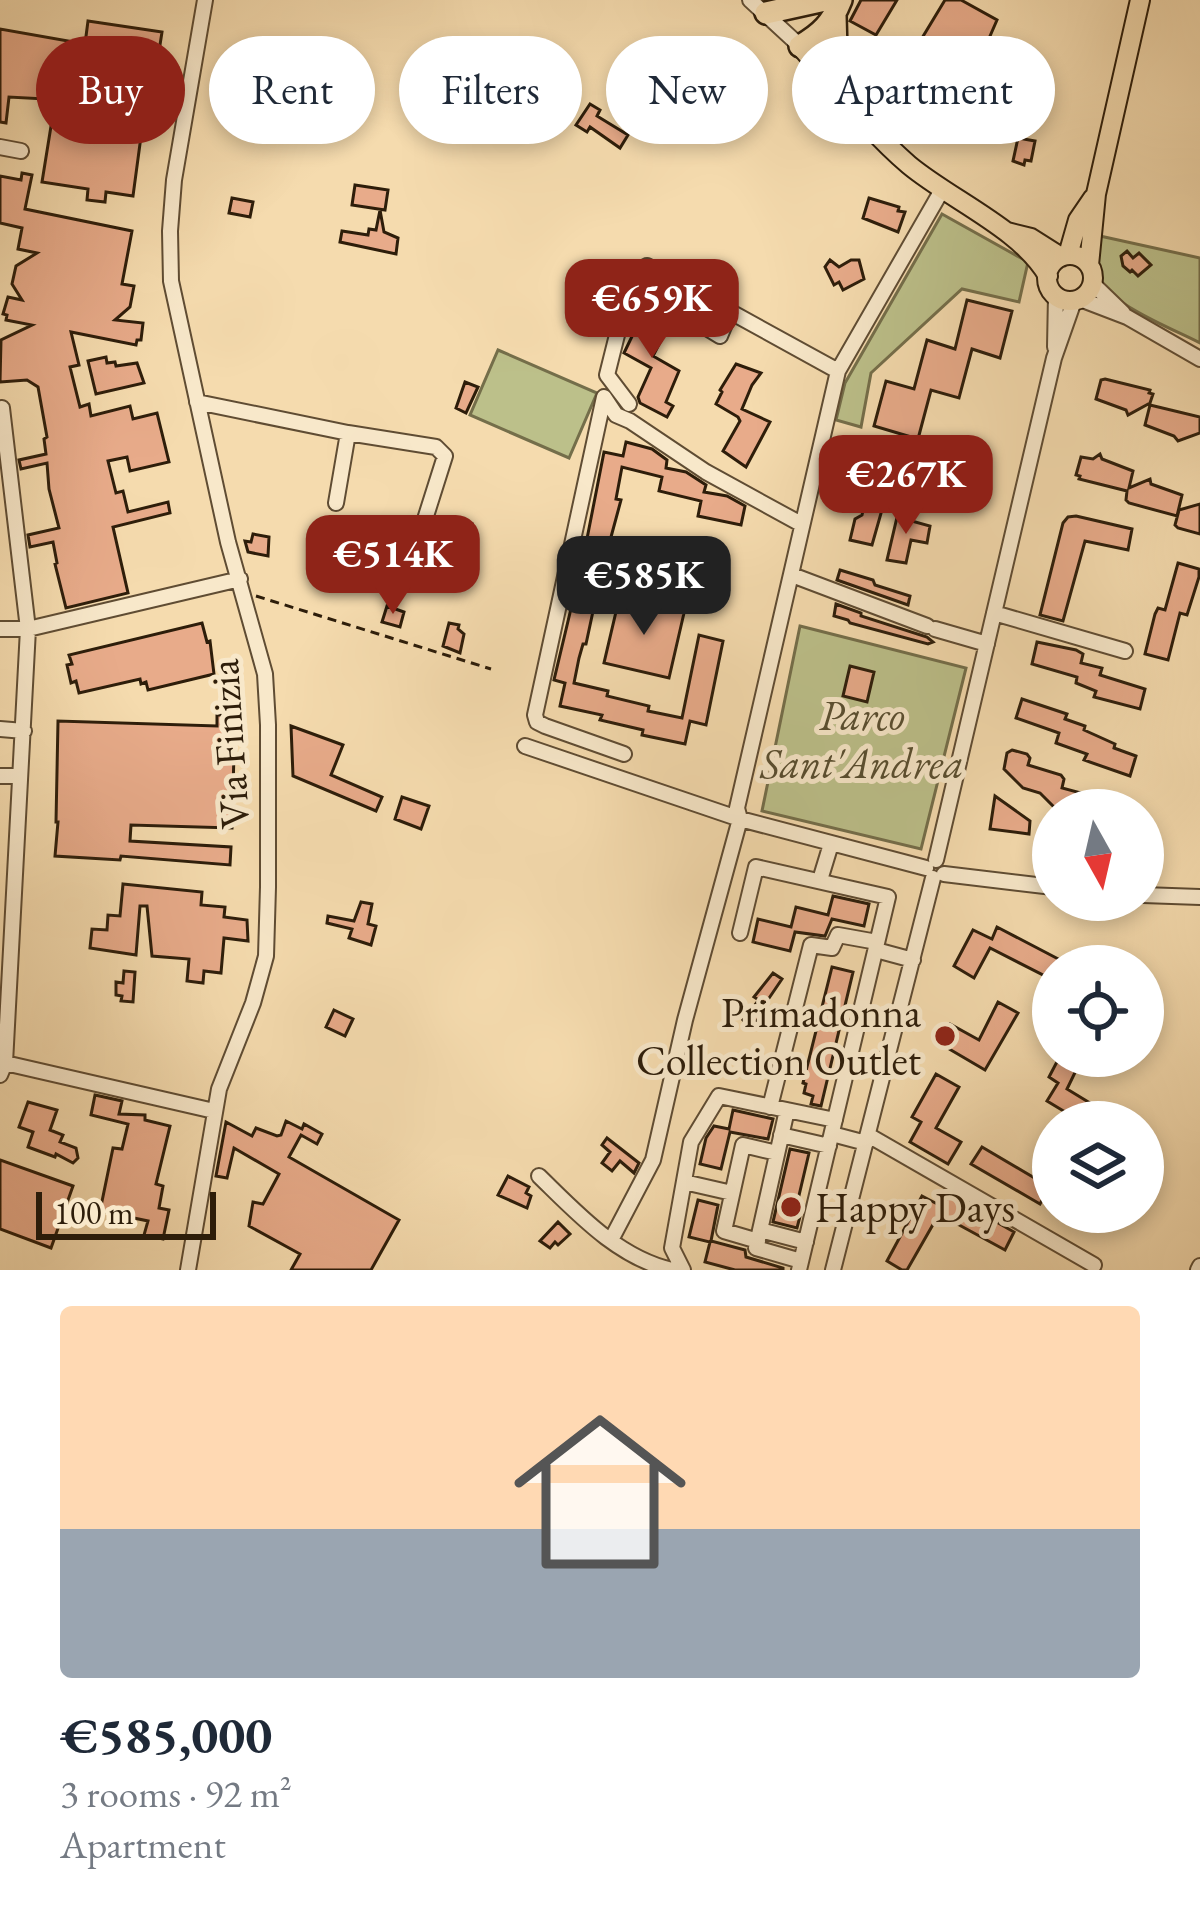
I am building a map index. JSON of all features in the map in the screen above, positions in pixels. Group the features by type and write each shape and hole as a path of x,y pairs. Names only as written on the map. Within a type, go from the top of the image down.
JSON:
{"highway":[{"path":"758,7 832,4"},
{"path":"808,36 832,4"},
{"path":"832,4 833,36"}],"main road":[{"path":"1078,289 1140,0"},
{"path":"886,144 1040,262 1051,290 1078,289"},
{"path":"1048,276 1052,265 1064,256 1078,220 1096,194"},
{"path":"1031,238 1055,233 1078,220"},
{"path":"1003,231 1031,238 1064,256 1080,257 1078,289"}],"street":[{"name":"Via Finizia","path":"188,1270 219,1089 253,1004 266,956 265,674 228,542 171,281 174,180 206,0"},
{"path":"758,7 792,39"},
{"path":"0,147 21,151"},
{"path":"611,1240 653,1160 685,1020 740,819 737,808 838,371 942,190"},
{"path":"647,266 838,371"},
{"path":"1078,289 1107,311 1126,317"},
{"path":"1078,289 1200,359"},
{"path":"1054,358 1078,289"},
{"path":"777,1153 743,1145 724,1231 759,1235 834,1265 935,870 1054,358 1078,289"},
{"path":"628,404 607,375 628,291 643,290 720,336 730,312"},
{"path":"1067,325 1078,317 1107,311"},
{"path":"624,754 544,726 535,715 604,397 616,415 801,524"},
{"path":"197,402 443,451 414,554"},
{"path":"2,408 28,629 3,1069 214,1111"},
{"path":"336,503 348,433"},
{"path":"791,574 987,644"},
{"path":"0,629 28,629 242,586"},
{"path":"994,613 1125,651"},
{"path":"0,729 24,730"},
{"path":"526,746 740,819 831,844 935,870 1032,884"},
{"path":"0,776 20,776"},
{"path":"820,880 831,844"},
{"path":"740,933 755,867 888,897 802,1256"},
{"path":"1164,896 1200,897"},
{"path":"770,1107 811,945 832,948 838,934 913,960"},
{"path":"683,1270 672,1248 691,1142 719,1096 787,1110 832,1133"},
{"path":"759,1235 787,1110"},
{"path":"781,1135 832,1133 867,1139 1094,1265"},
{"path":"539,1176 596,1232 672,1270"},
{"path":"684,1182 732,1193"}],"path":[{"path":"242,586 491,669"}],"green space":[{"path":"942,214 1028,262 1019,302 962,289 871,373 861,427 836,420 845,383"},
{"path":"1100,236 1200,258 1200,343 1110,292 1097,272"},
{"path":"498,350 597,393 569,458 470,415"},
{"name":"Parco Sant'Andrea","path":"800,626 966,668 921,849 762,811"}],"building":[{"path":"861,0 897,0 876,35 850,21"},
{"path":"945,0 961,0 997,20 990,36 923,36"},
{"path":"88,21 162,32 161,36 86,36"},
{"path":"0,29 40,36 36,36 36,98 9,97 6,123 0,122"},
{"path":"590,104 600,110 597,116 606,122 606,138 590,127 587,132 582,129 582,116"},
{"path":"48,144 140,144 133,196 106,192 105,202 87,200 88,189 42,182"},
{"path":"1017,144 1034,144 1031,161 1025,160 1024,165 1013,161"},
{"path":"22,173 32,175 25,209 132,231 122,284 134,286 130,307 115,320 143,323 141,340 136,345 71,332 79,365 70,367 80,407 89,404 91,416 130,406 133,419 157,413 169,462 130,471 127,457 108,461 116,493 123,491 128,512 168,502 170,513 113,527 128,593 66,608 53,542 30,547 28,535 59,528 47,463 21,469 19,460 46,454 38,387 27,380 0,382 1,340 32,325 6,320 3,314 8,297 22,300 12,284 16,266 37,253 18,249 22,228 0,223 0,176 21,180"},
{"path":"355,185 388,190 385,210 352,205"},
{"path":"232,198 253,202 250,217 229,213"},
{"path":"869,198 905,212 898,232 863,218"},
{"path":"380,210 384,232 398,238 396,254 340,242 342,231 368,235 369,229 376,230"},
{"path":"1127,251 1133,258 1139,253 1151,265 1138,276 1130,272 1121,256"},
{"path":"830,260 839,267 859,260 864,279 843,290 839,282 834,285 825,267"},
{"path":"967,300 1012,311 1000,358 972,349 959,398 931,390 918,439 874,426 886,381 914,389 927,340 955,349"},
{"path":"638,307 670,323 653,356 679,371 666,402 673,406 667,417 640,403 638,397 651,368 624,353 638,324 632,320"},
{"path":"106,357 107,363 116,366 137,363 144,383 96,394 88,361"},
{"path":"736,364 761,373 742,409 770,422 746,467 723,451 740,421 716,404"},
{"path":"1105,379 1150,390 1150,403 1128,415 1096,399"},
{"path":"465,382 478,387 466,413 456,408"},
{"path":"1150,405 1200,417 1200,433 1178,441 1145,425"},
{"path":"916,440 932,444 931,449 976,460 965,507 920,494 930,458 912,453"},
{"path":"626,442 652,449 667,460 666,468 686,472 706,485 704,492 727,496 745,506 741,525 698,516 701,501 659,491 662,477 622,467 616,499 621,500 611,537 654,547 652,555 694,565 689,589 646,579 647,571 607,562 574,683 649,706 648,711 682,718 699,635 723,641 706,725 690,721 685,744 642,735 643,730 600,720 602,715 560,706 565,683 554,680 604,452 623,456"},
{"path":"1100,454 1133,471 1129,488 1150,479 1151,484 1182,495 1177,516 1129,503 1127,491 1079,479 1081,457 1093,459"},
{"path":"870,480 889,485 872,545 850,540"},
{"path":"1200,504 1200,534 1175,525 1179,510"},
{"path":"898,513 930,526 927,543 911,540 906,563 887,560"},
{"path":"1076,516 1132,529 1128,550 1085,541 1063,621 1040,615 1063,523"},
{"path":"447,519 472,524 468,537 455,533 452,541 440,535"},
{"path":"253,534 269,537 268,556 248,552 245,541 251,542"},
{"path":"336,538 358,548 356,562 308,553 333,548"},
{"path":"1178,563 1199,569 1199,577 1187,615 1180,613 1168,660 1145,654 1155,614 1158,608 1165,610"},
{"path":"840,570 910,596 908,605 837,580"},
{"path":"619,599 684,613 669,678 604,663"},
{"path":"836,604 933,642 850,623 834,616"},
{"path":"387,606 404,612 400,627 382,622"},
{"path":"202,623 210,641 214,674 148,690 140,679 79,693 76,681 71,683 69,655"},
{"path":"449,623 459,625 464,634 460,653 443,646"},
{"path":"1037,642 1076,650 1083,654 1081,663 1102,668 1100,675 1145,689 1140,709 1094,697 1096,691 1076,683 1077,677 1032,664"},
{"path":"850,666 874,672 867,702 843,696"},
{"path":"1022,699 1067,714 1065,719 1136,756 1130,776 1084,760 1087,754 1056,743 1059,733 1016,718"},
{"path":"217,715 235,715 232,828 131,825 130,841 231,847 230,865 55,856 58,721 217,726"},
{"path":"291,726 343,745 331,775 382,797 376,811 293,776"},
{"path":"1007,753 1027,754 1028,765 1061,775 1066,789 1023,788 1004,769"},
{"path":"995,796 1030,821 1029,834 990,829"},
{"path":"402,797 429,806 421,829 395,819"},
{"path":"123,884 202,892 201,905 225,907 224,917 247,920 248,941 224,938 221,973 204,971 203,983 187,981 189,959 152,956 147,906 140,906 136,955 90,948 92,929 107,930 108,915 120,916"},
{"path":"833,896 869,904 864,926 832,919 825,936 795,932 790,951 753,942 758,919 791,927 796,907 828,915"},
{"path":"361,902 372,904 368,924 376,926 371,945 349,938 352,929 327,923 328,916 354,921"},
{"path":"997,927 1032,945 1032,969 990,948 974,978 954,966 973,930 992,939"},
{"path":"832,967 853,972 821,1106 811,1104 813,1096 804,1093 803,1083"},
{"path":"124,971 135,972 133,1002 121,1001 122,996 116,995 116,982 123,983"},
{"path":"773,973 782,979 765,1004 754,997"},
{"path":"758,1001 768,1007 751,1028 743,1020"},
{"path":"998,1002 1018,1013 985,1070 939,1043 950,1024 979,1040"},
{"path":"334,1010 353,1019 345,1036 326,1027"},
{"path":"936,1074 959,1087 936,1128 961,1142 948,1164 910,1142 921,1122 912,1117"},
{"path":"1049,1077 1073,1077 1067,1089 1087,1101 1047,1101 1058,1083"},
{"path":"95,1095 122,1101 119,1114 145,1115 145,1120 170,1126 156,1184 163,1186 159,1208 169,1210 163,1239 144,1235 148,1221 100,1211 113,1148 122,1149 128,1124 91,1115"},
{"path":"28,1102 57,1110 50,1130 63,1135 60,1142 76,1148 78,1158 73,1163 28,1147 33,1132 19,1127"},
{"path":"733,1110 773,1119 768,1139 730,1132 721,1169 700,1164 706,1138 714,1126 729,1129"},
{"path":"286,1121 322,1134 317,1144 301,1135 289,1157 399,1220 371,1270 291,1270 300,1254 249,1226 253,1202 263,1204 279,1174 234,1148 227,1178 216,1176 226,1122 252,1136 256,1128 277,1136"},
{"path":"607,1138 639,1163 634,1173 620,1161 612,1171 602,1163 610,1152 602,1145"},
{"path":"982,1147 1032,1177 1032,1199 971,1164"},
{"path":"790,1149 809,1153 797,1204 803,1205 797,1228 773,1222"},
{"path":"0,1160 73,1186 51,1248 0,1229"},
{"path":"508,1176 529,1187 527,1208 498,1195"},
{"path":"949,1195 1014,1232 1005,1250 939,1214"},
{"path":"922,1196 943,1207 907,1270 902,1270 887,1261"},
{"path":"698,1200 718,1205 711,1241 745,1250 746,1257 783,1270 735,1270 705,1262 710,1242 689,1237"},
{"path":"558,1222 570,1234 550,1248 540,1241"}],"place":[{"name":"Primadonna Collection Outlet","path":"945,1036"},
{"name":"Happy Days","path":"791,1207"}]}
